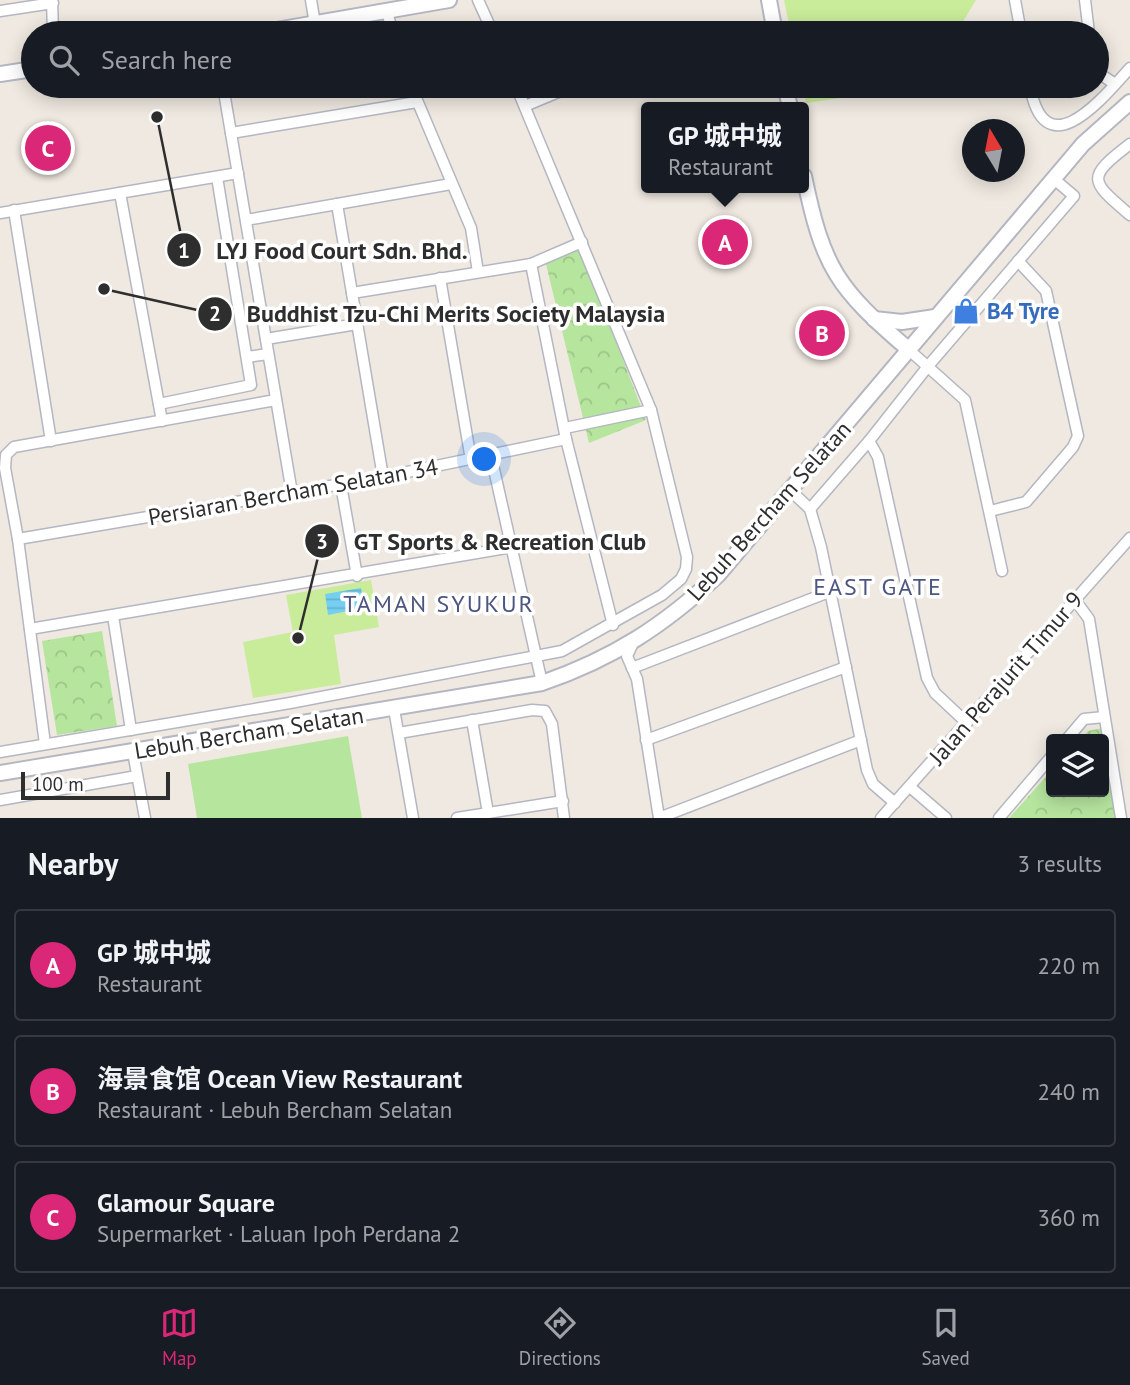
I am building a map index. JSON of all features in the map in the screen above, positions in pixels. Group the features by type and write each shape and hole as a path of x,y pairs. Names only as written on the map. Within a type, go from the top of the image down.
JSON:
{"street":[{"path":"312,0 315,21"},
{"path":"333,21 449,0"},
{"path":"478,0 488,21"},
{"path":"769,0 773,21"},
{"path":"1015,0 1019,21"},
{"path":"1088,1 1089,21"},
{"path":"0,11 52,2 53,21"},
{"path":"387,12 390,21"},
{"path":"0,65 21,62"},
{"path":"1109,90 1130,68"},
{"path":"0,74 21,71"},
{"path":"1109,80 1115,84"},
{"path":"225,98 292,493"},
{"path":"416,98 471,228 478,272"},
{"path":"0,751 290,703 562,651 613,625 662,595 681,579 686,569 687,557 652,411 521,98"},
{"path":"525,106 546,98"},
{"path":"1034,98 1040,115 1059,127 1078,120 1101,98"},
{"path":"231,133 417,102"},
{"name":"Lebuh Bercham Selatan","path":"0,773 542,683 608,657 633,643 685,605 718,575 1083,144 1130,102"},
{"path":"1130,144 1101,168 1097,179 1101,190 1130,215"},
{"path":"0,213 238,173"},
{"path":"159,404 249,387 247,358 217,177"},
{"path":"810,509 1074,196 1054,179"},
{"path":"246,220 451,184"},
{"path":"120,192 162,421"},
{"path":"808,193 816,232 836,277 872,318 929,365 965,400 1002,571"},
{"path":"337,204 383,477"},
{"path":"14,210 51,441"},
{"path":"352,293 531,264 582,242"},
{"path":"990,511 1026,502 1073,447 1079,436 1046,290 1018,261"},
{"path":"531,264 566,439 613,625"},
{"path":"440,278 471,460"},
{"path":"872,318 902,322 935,317"},
{"path":"266,339 357,324"},
{"path":"247,358 268,354"},
{"path":"45,744 18,539 5,468 6,455 14,447 276,400"},
{"path":"565,428 652,411"},
{"name":"Persiaran Bercham Selatan 34","path":"18,539 341,485 566,439"},
{"path":"869,441 878,457 928,678 936,693 967,723"},
{"path":"491,456 542,683"},
{"path":"341,485 357,576"},
{"path":"791,491 810,509 873,784 895,803"},
{"name":"Jalan Perajurit Timur 9","path":"881,818 1130,538"},
{"path":"30,629 357,576 513,547"},
{"path":"630,665 829,592"},
{"path":"1075,600 1089,620 1104,716 1124,815"},
{"path":"113,616 131,730"},
{"path":"633,643 628,650 630,665 659,818 861,740"},
{"path":"608,657 622,657 630,665"},
{"path":"646,740 846,667"},
{"path":"394,709 413,818"},
{"path":"399,733 541,710 548,715 552,724 564,818"},
{"path":"1071,734 1084,719 1104,716"},
{"path":"472,720 488,813"},
{"path":"133,752 145,818"},
{"path":"999,818 1046,763"},
{"path":"0,800 137,776"},
{"path":"910,787 946,818"},
{"path":"457,818 563,801"}],"green space":[{"path":"784,0 976,0 963,21 788,21"},
{"path":"805,98 841,98 809,103"},
{"path":"579,245 646,420 589,443 546,264"},
{"path":"371,580 379,627 334,635 341,684 253,698 243,642 293,632 286,595"},
{"path":"102,631 117,726 57,735 42,641"},
{"path":"1103,728 1104,734 1085,734"},
{"path":"348,736 362,818 197,818 188,764"},
{"path":"1109,764 1118,818 1009,818 1046,777 1046,797 1109,797"}],"water":[{"path":"361,588 364,608 328,615 325,594"}],"place":[{"name":"LYJ Food Court Sdn. Bhd.","path":"157,117"},
{"name":"Glamour Square","path":"48,148"},
{"name":"GP 城中城","path":"725,242"},
{"name":"Buddhist Tzu-Chi Merits Society Malaysia","path":"104,289"},
{"name":"B4 Tyre","path":"966,311"},
{"name":"海景食馆 Ocean View Restaurant","path":"822,333"},
{"name":"GT Sports & Recreation Club","path":"298,638"}],"district":[{"name":"EAST GATE","path":"878,587"},
{"name":"TAMAN SYUKUR","path":"439,604"}]}
